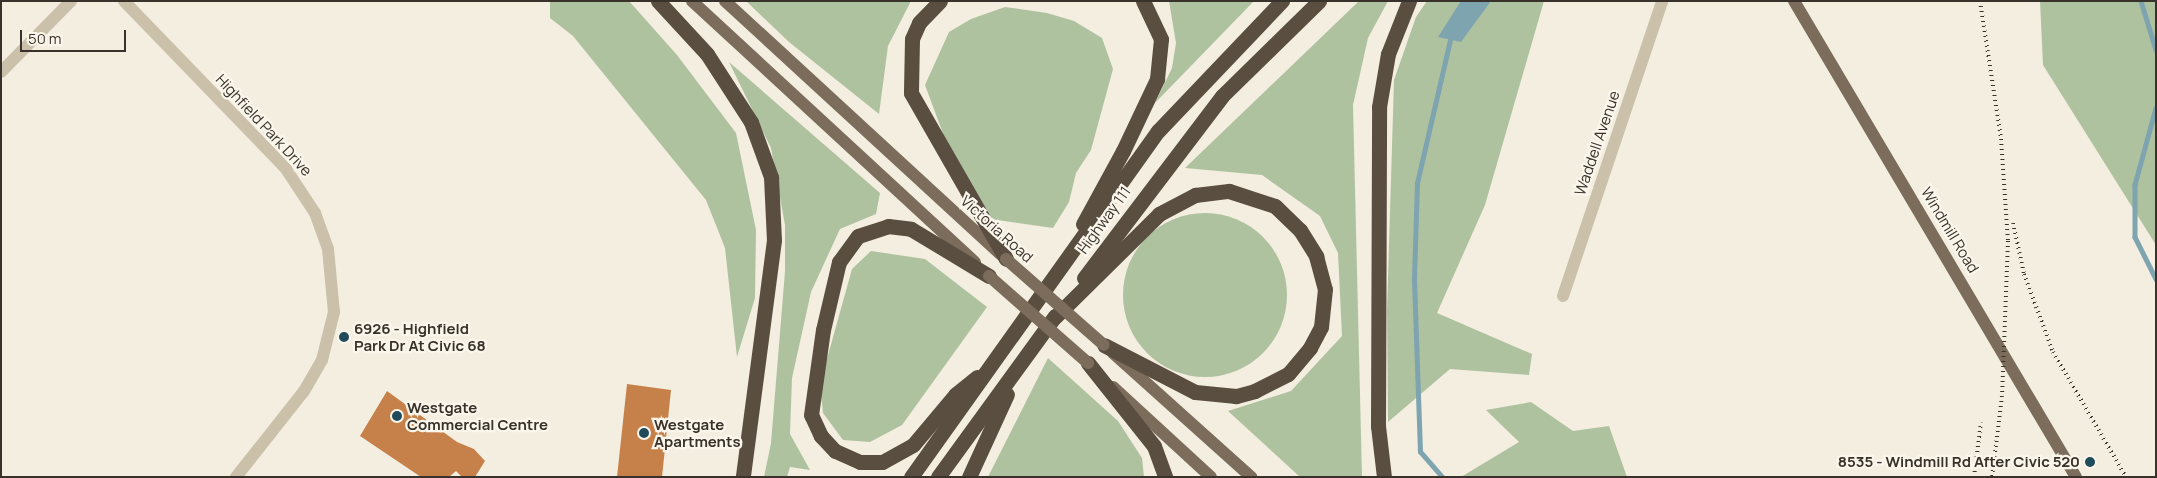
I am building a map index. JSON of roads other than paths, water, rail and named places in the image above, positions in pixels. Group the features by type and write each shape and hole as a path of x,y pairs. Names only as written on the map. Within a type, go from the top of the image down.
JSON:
{"highway":[{"path":"658,1 707,54 746,114 771,177 774,240 743,477"},
{"path":"940,1 919,23 912,39 911,93 1006,259"},
{"path":"1062,268 1157,80 1161,39 1143,1"},
{"name":"Highway 111","path":"911,477 1158,131 1282,1"},
{"name":"Highway 111","path":"938,477 1055,317 1222,96 1319,1"},
{"path":"1384,477 1378,426 1379,107 1388,54 1409,1"},
{"path":"1055,317 1159,214 1195,195 1229,191 1275,206 1300,230 1316,256 1325,289 1321,327 1310,348 1288,374 1255,391 1236,396 1195,392 1104,345"},
{"path":"989,276 911,229 888,226 858,236 839,262 823,330 811,415 820,436 836,452 860,462 882,462 913,445 955,395 994,363"},
{"path":"969,477 1026,356"},
{"path":"1088,363 1154,446 1165,477"}],"main road":[{"path":"692,1 989,276 1088,363 1211,477"},
{"name":"Victoria Road","path":"726,1 1006,259 1251,477"},
{"name":"Windmill Road","path":"1794,1 2076,477"}],"street":[{"path":"1,72 71,1"},
{"name":"Highfield Park Drive","path":"124,1 286,170 315,213 328,248 334,312 322,360 304,391 236,477"},
{"name":"Waddell Avenue","path":"1563,296 1662,1"}],"water":[{"path":"1461,1 1491,1 1461,42 1438,37"}],"waterway":[{"path":"2141,1 2156,50"},
{"path":"1442,477 1420,452 1414,278 1417,183 1450,40"},
{"path":"2156,108 2135,185 2135,237 2156,279"}],"railway":[{"path":"1980,1 2001,139 2008,241 2002,396 1992,477"},
{"path":"2013,223 2024,274 2053,352 2126,477"},
{"path":"1974,477 1981,422"}],"place":[{"name":"6926 - Highfield Park Dr At Civic 68","path":"344,337"},
{"name":"Westgate Commercial Centre","path":"397,416"},
{"name":"Westgate Apartments","path":"644,433"},
{"name":"8535 - Windmill Rd After Civic 520","path":"2090,462"}]}
